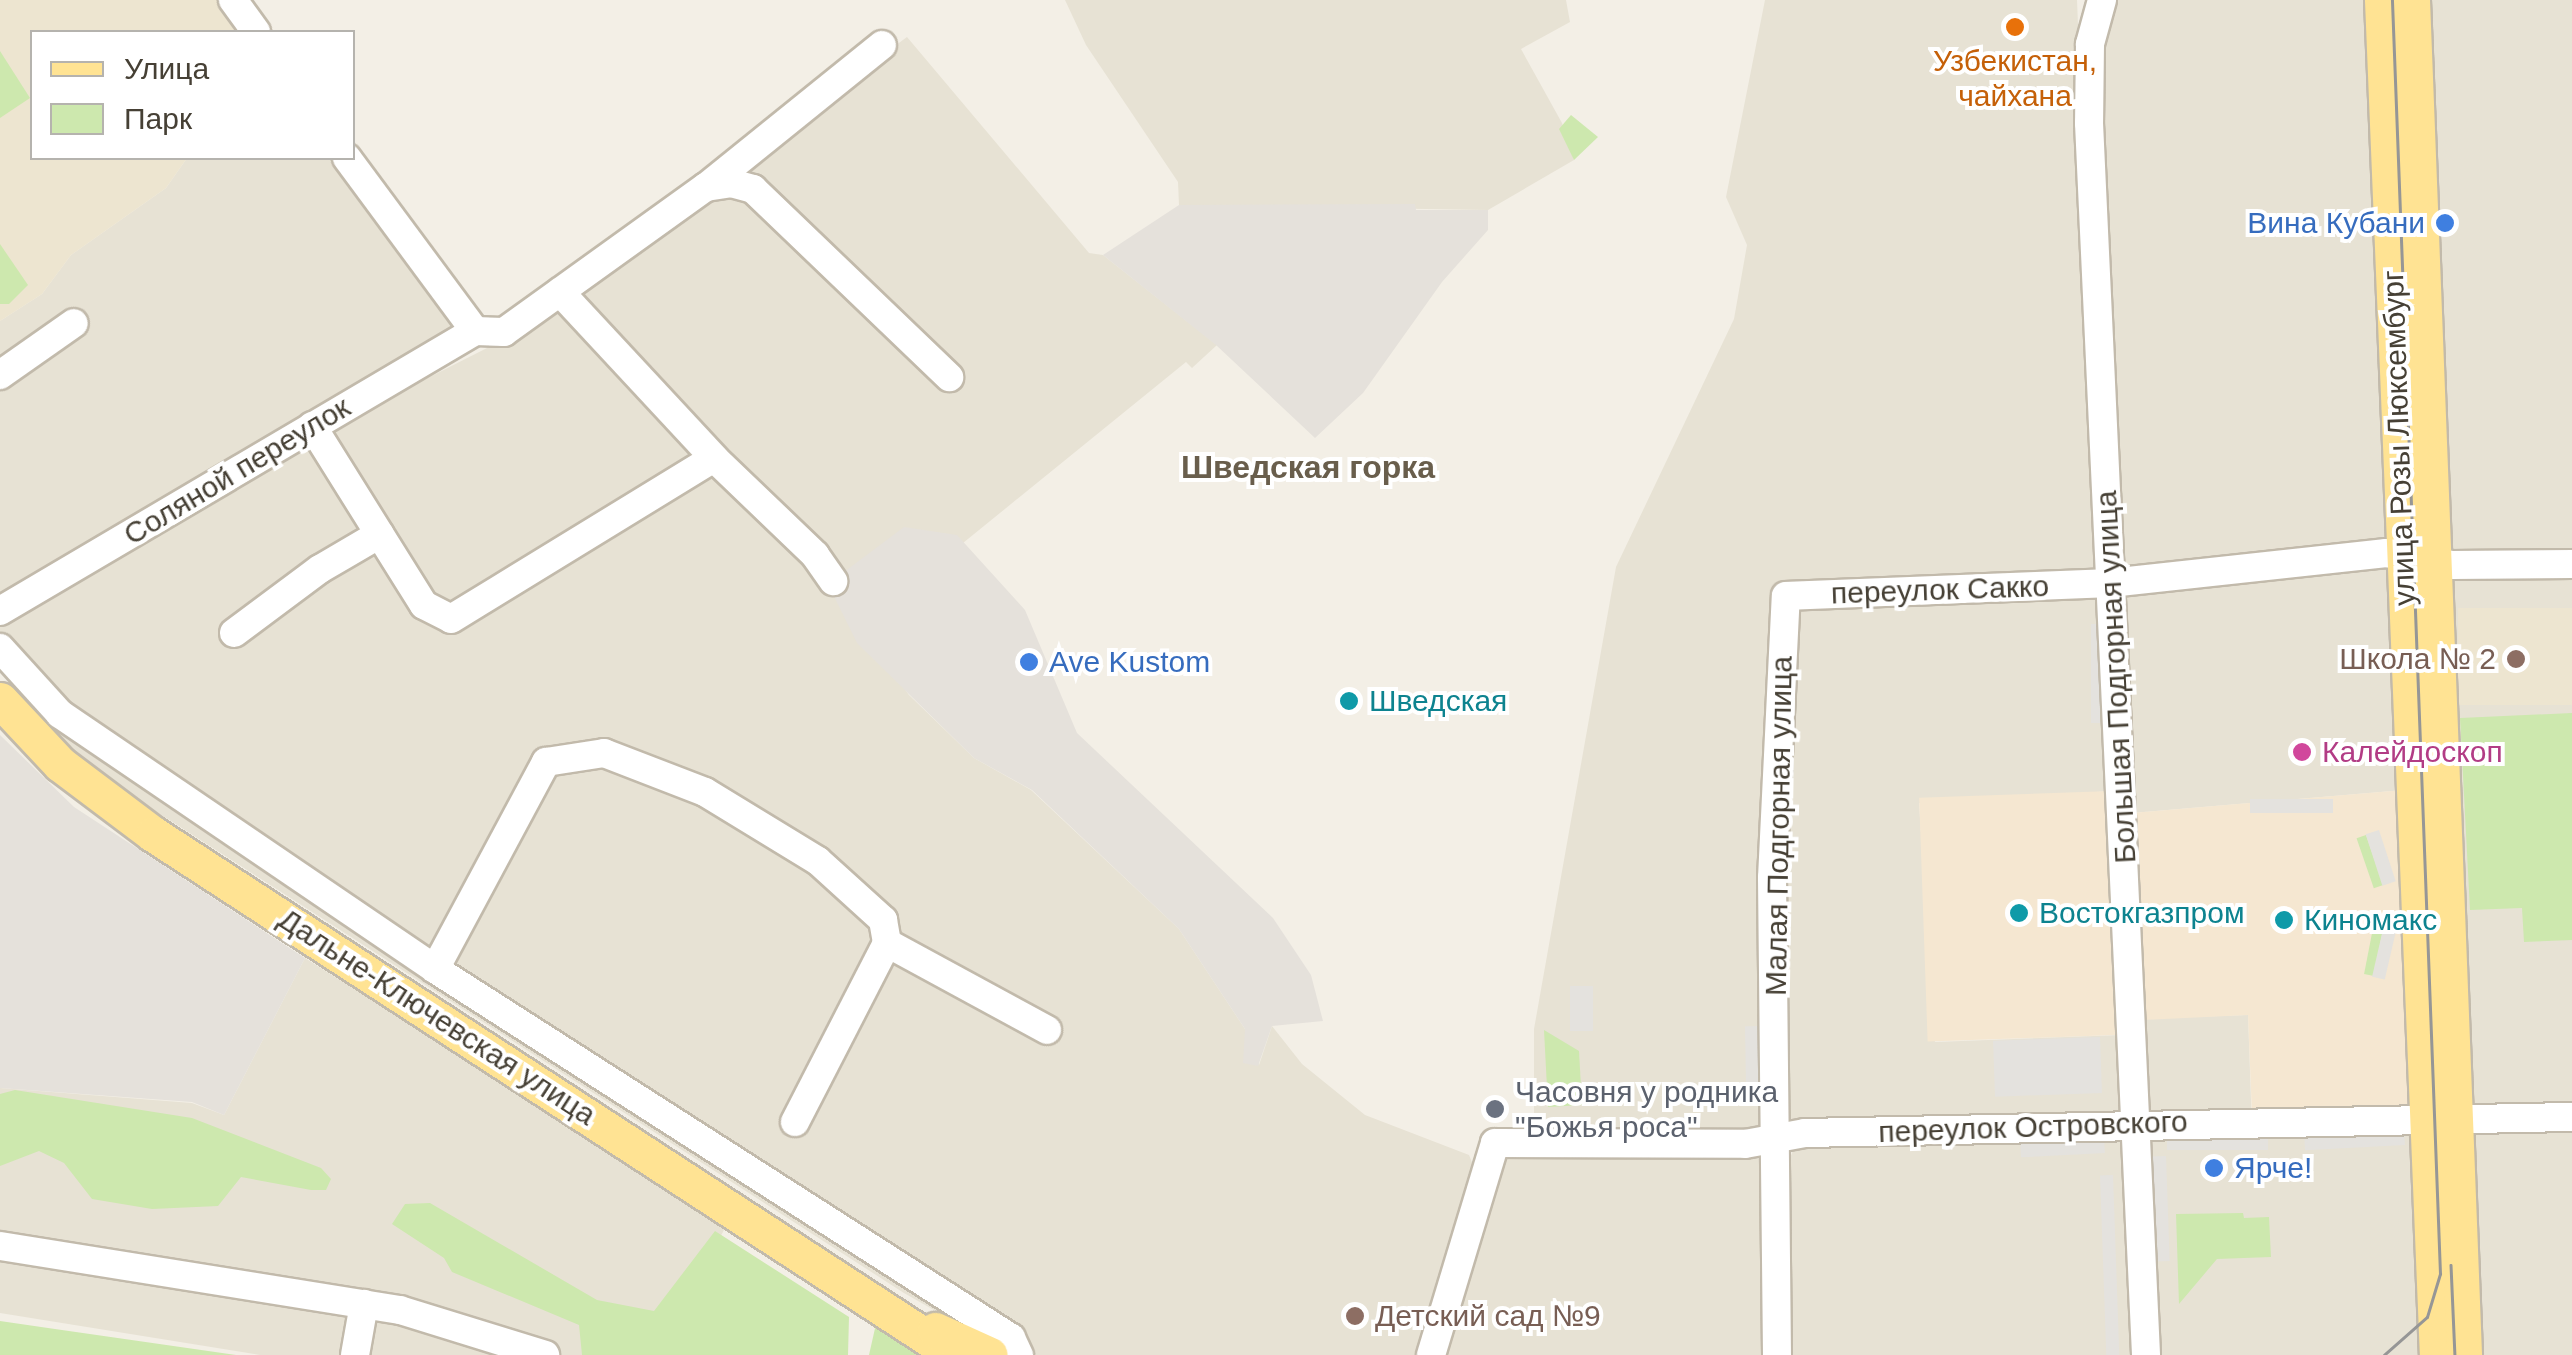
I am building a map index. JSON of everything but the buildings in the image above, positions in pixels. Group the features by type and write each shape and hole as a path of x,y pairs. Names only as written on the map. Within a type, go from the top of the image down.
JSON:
{"main road":[{"name":"улица Розы Люксембург","path":"2382,0 2418,559 2440,1118 2437,1355"},
{"name":"улица Розы Люксембург","path":"2412,0 2418,559"},
{"name":"Дальне-Ключевская улица","path":"0,700 60,764 153,834 894,1311 954,1355"},
{"name":"улица Розы Люксембург","path":"2440,1118 2464,1355"},
{"name":"Дальне-Ключевская улица","path":"894,1311 990,1355"},
{"path":"894,1311 934,1355"}],"street":[{"path":"233,0 255,30"},
{"name":"Большая Подгорная улица","path":"2102,0 2090,44 2089,123 2146,1355"},
{"name":"Соляной переулок","path":"0,612 475,331 504,332 706,187 882,44"},
{"path":"348,160 475,331"},
{"path":"706,187 732,183 753,190 949,377"},
{"path":"560,292 714,458 815,555 833,581"},
{"path":"0,375 74,323"},
{"path":"312,426 424,605 452,619 714,458"},
{"path":"234,633 320,569 380,534"},
{"name":"переулок Сакко","path":"1786,596 2110,583 2418,559 2572,564"},
{"name":"Малая Подгорная улица","path":"1776,1355 1778,1138 1772,878 1786,596"},
{"path":"0,648 60,714 435,969 1012,1338 1019,1355"},
{"path":"435,969 546,762 589,753 705,792 818,861 883,920 887,943 795,1122"},
{"path":"887,943 1047,1030"},
{"name":"переулок Островского","path":"1431,1355 1495,1143 1744,1144 1778,1138 2138,1124 2572,1117"},
{"path":"0,1246 364,1304 545,1355"},
{"path":"355,1355 364,1304"}],"shaded area":[{"path":"0,0 223,0 246,30 30,30 30,160 186,160 166,188 71,255 42,294 0,321"},
{"path":"1065,0 1566,0 1570,22 1521,49 1562,123 1574,160 1488,210 1179,205 1178,182 1086,45"},
{"path":"1765,0 2077,0 2100,576 1779,587 1764,1123 1747,1130 1534,1134 1534,1029 1616,567 1734,319 1747,245 1726,197"},
{"path":"2113,0 2373,0 2392,543 2121,574 2099,45"},
{"path":"2420,0 2572,0 2572,555 2420,555"},
{"path":"907,37 1089,253 1103,255 1217,345 1192,368 1186,362 963,543 839,577 708,449 443,613 321,432 489,347"},
{"path":"186,160 340,160 461,322 0,596 0,321 42,294 71,255 166,188"},
{"path":"1415,204 1416,210 1488,210 1488,230 1442,282 1363,393 1315,438 1216,345 1103,255 1179,205"},
{"path":"310,441 440,625 707,468 811,560 909,695 974,758 1031,790 1179,929 1245,1029 1259,1065 1272,1026 1302,1064 1365,1115 1469,1155 1478,1177 1424,1355 1013,1355 904,1293 118,787 65,742 0,665 0,620"},
{"path":"904,527 957,535 1025,610 1077,733 1273,918 1311,975 1323,1021 1272,1026 1258,1066 1243,1063 1245,1029 1179,929 1032,790 974,758 857,643 828,584"},
{"path":"2375,559 2392,569 2404,790 2132,813 2122,590"},
{"path":"2442,578 2572,579 2572,1104 2466,1107"},
{"path":"2104,592 2112,791 1919,803 1935,1042 2122,1035 2123,1112 1804,1124 1790,1118 1785,1105 1778,878 1792,607"},
{"name":"Школа № 2","path":"2458,608 2572,608 2572,705 2458,705"},
{"path":"2091,624 2106,624 2106,723 2091,723"},
{"path":"0,735 74,807 305,958 224,1115 192,1102 0,1088"},
{"path":"2404,790 2419,1109 2252,1115 2248,1015 2143,1020 2132,813"},
{"path":"2112,791 2121,1035 1928,1042 1919,798"},
{"path":"2250,799 2333,799 2333,813 2250,813"},
{"path":"2379,830 2396,881 2382,886 2366,834"},
{"path":"2384,925 2397,928 2385,980 2372,977"},
{"path":"305,958 727,1224 660,1355 260,1355 0,1313 0,1088 192,1103 224,1115"},
{"path":"1570,986 1593,986 1593,1031 1570,1031"},
{"path":"2248,1015 2251,1115 2147,1119 2143,1019"},
{"path":"1745,1026 1766,1026 1767,1094 1746,1094"},
{"path":"2100,1037 2102,1093 1995,1097 1993,1041"},
{"path":"1699,1116 1700,1131 1651,1134 1650,1119"},
{"path":"2418,1127 2430,1355 2162,1355 2150,1141"},
{"path":"2404,1128 2405,1145 2305,1150 2304,1133"},
{"path":"2167,1133 2268,1133 2268,1150 2167,1150"},
{"path":"2464,1133 2572,1133 2572,1355 2464,1355"},
{"path":"2104,1136 2105,1153 2021,1157 2020,1140"},
{"path":"2127,1136 2133,1355 1785,1355 1786,1166 1793,1151 1812,1143"},
{"path":"1515,1150 1746,1153 1762,1160 1763,1355 1438,1355 1491,1177"},
{"path":"2166,1156 2170,1261 2155,1261 2151,1157"},
{"path":"2100,1175 2113,1175 2119,1355 2106,1355"}],"green space":[{"path":"0,51 30,98 0,118"},
{"path":"1571,115 1598,137 1574,160 1559,129"},
{"path":"0,244 28,285 9,304 0,304"},
{"path":"2572,713 2572,940 2524,942 2522,908 2470,910 2460,718"},
{"path":"2366,835 2383,885 2374,888 2357,838"},
{"path":"2374,923 2384,925 2374,976 2364,974"},
{"path":"1544,1030 1579,1051 1582,1105 1548,1107"},
{"path":"15,1090 192,1118 321,1168 331,1179 326,1190 311,1190 241,1177 218,1206 152,1209 92,1199 64,1163 39,1151 0,1166 0,1094"},
{"path":"430,1203 597,1300 654,1311 715,1231 849,1317 848,1355 582,1355 579,1325 452,1272 444,1258 392,1224 405,1204"},
{"path":"2243,1213 2244,1218 2269,1217 2271,1257 2217,1259 2179,1304 2176,1214"},
{"path":"0,1321 48,1328 236,1355 0,1355"},
{"path":"876,1324 918,1355 869,1355"}],"tram line":[{"path":"2384,1355 2427,1317 2440,1274 2392,0"},
{"path":"2451,1265 2455,1355"}],"place":[{"name":"Узбекистан, чайхана","path":"2015,27"},
{"name":"Вина Кубани","path":"2445,223"},
{"name":"Школа № 2","path":"2516,659"},
{"name":"Ave Kustom","path":"1029,662"},
{"name":"Шведская","path":"1349,701"},
{"name":"Калейдоскоп","path":"2302,752"},
{"name":"Востокгазпром","path":"2019,913"},
{"name":"Киномакс","path":"2284,920"},
{"name":"Часовня у родника \"Божья роса\"","path":"1495,1109"},
{"name":"Ярче!","path":"2214,1168"},
{"name":"Детский сад №9","path":"1355,1316"}],"district":[{"name":"Шведская горка","path":"1308,467"}]}
